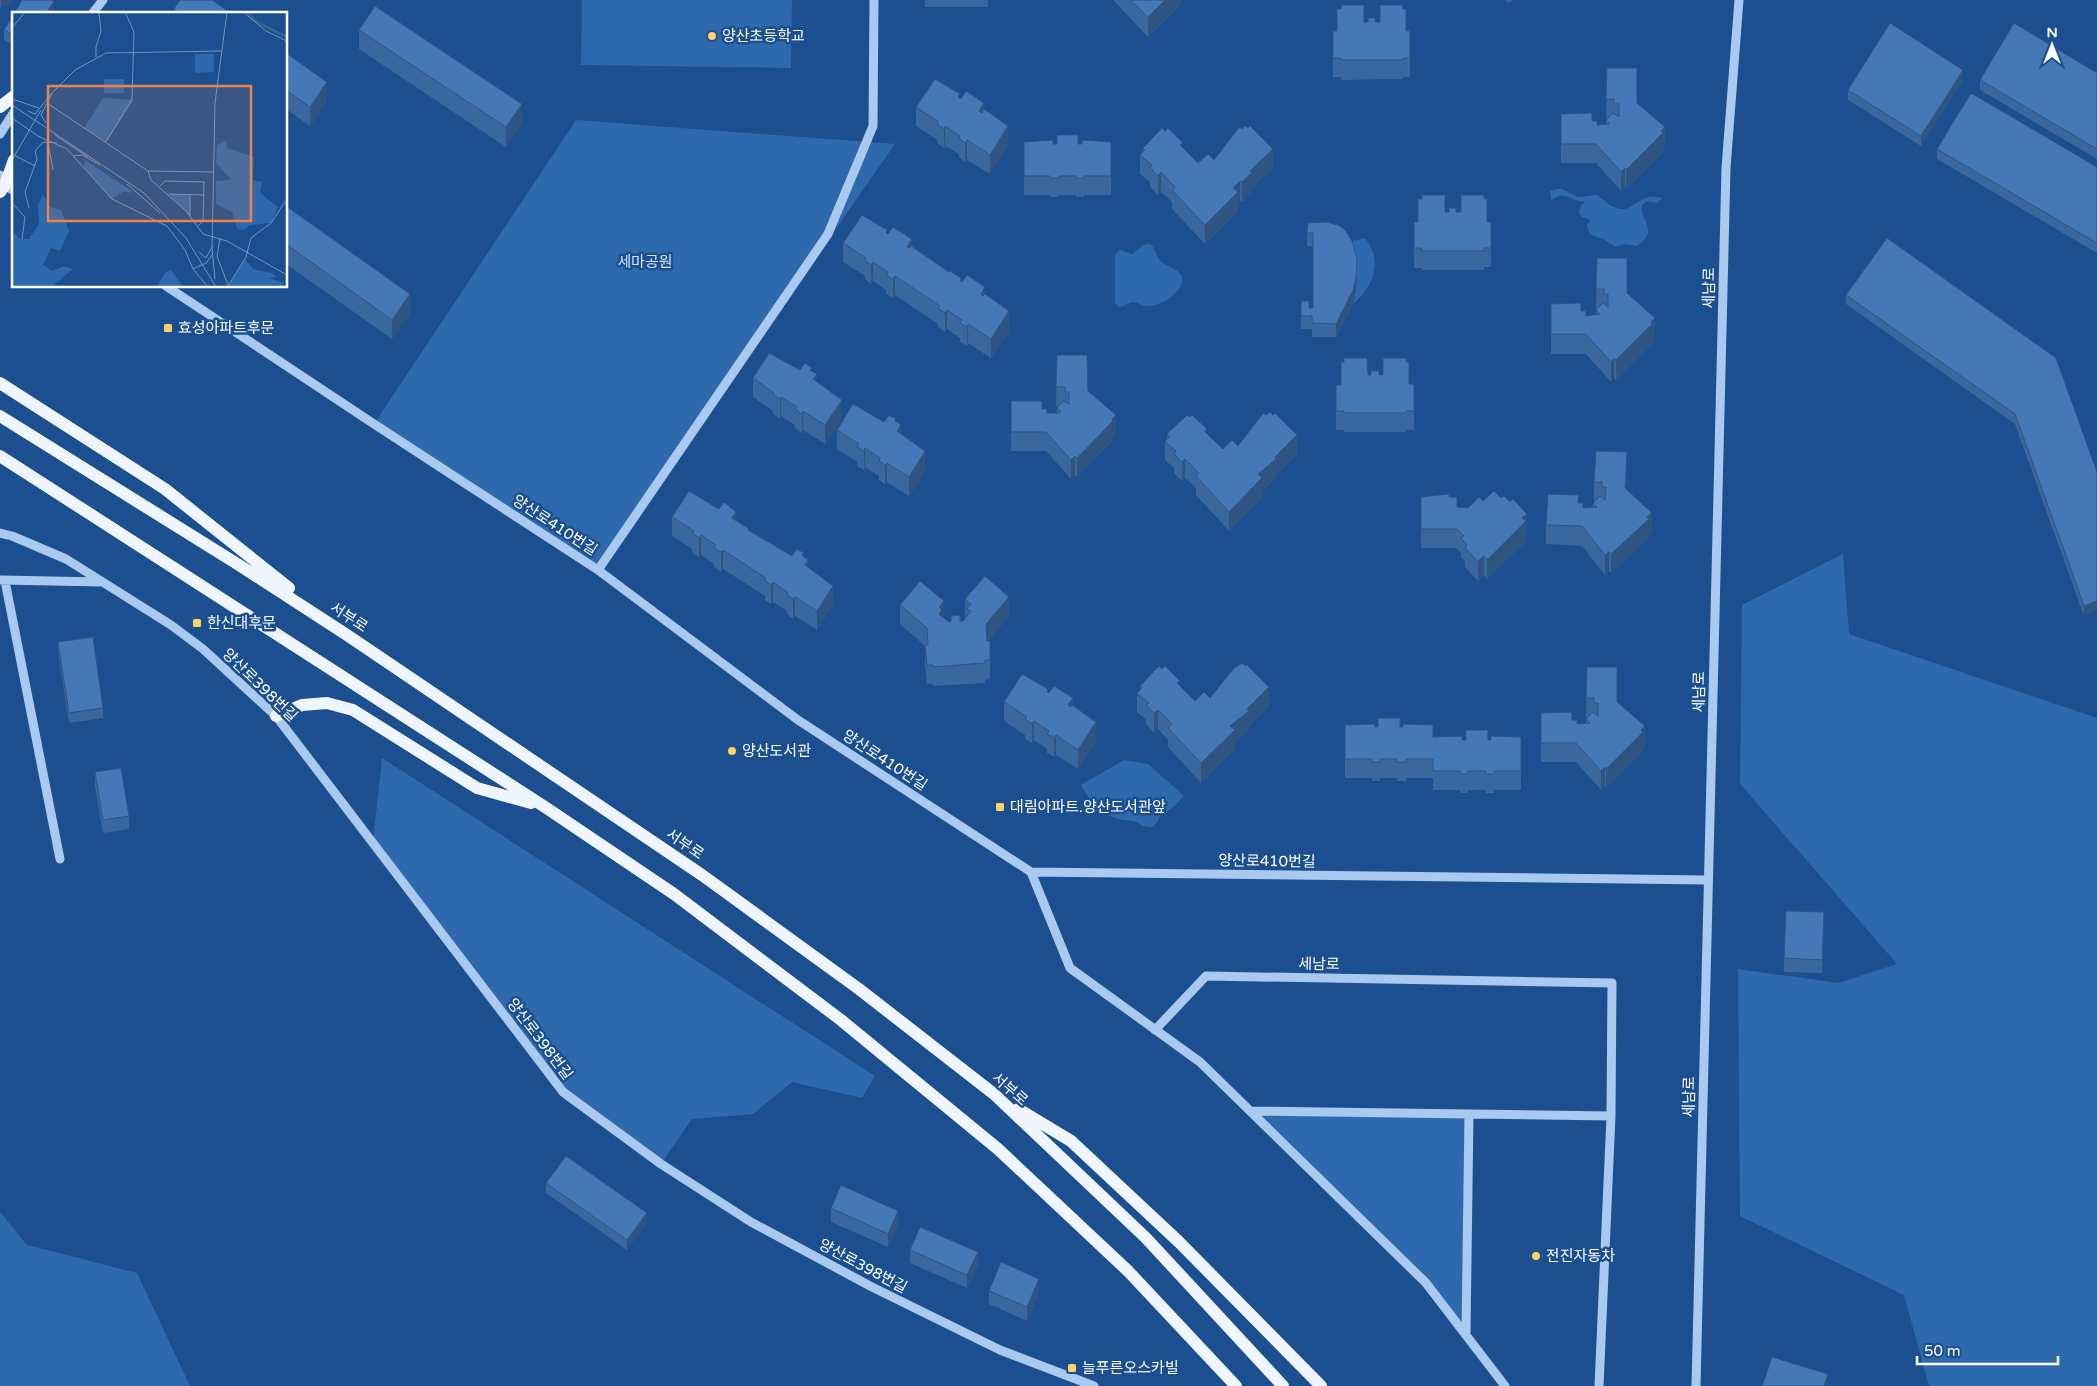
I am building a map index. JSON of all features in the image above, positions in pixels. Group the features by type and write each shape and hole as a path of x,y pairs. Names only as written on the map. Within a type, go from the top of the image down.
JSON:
{"main road":[{"path":"0,107 12,98"},
{"path":"5,186 12,166"},
{"path":"0,383 165,489 347,635"},
{"name":"서부로","path":"0,416 239,565 347,635 702,875 858,988 994,1094 1146,1238 1283,1386"},
{"path":"0,456 544,807 674,894 833,1014 998,1149 1128,1271 1236,1386"},
{"path":"276,716 302,705 327,703 353,710 477,788 544,807"},
{"path":"994,1094 1071,1141 1179,1242 1321,1386"}],"street":[{"path":"94,12 103,0"},
{"path":"598,570 828,234 873,126 874,0"},
{"name":"세남로","path":"1696,1386 1726,168 1739,0"},
{"path":"0,134 12,115"},
{"name":"양산로410번길","path":"169,288 382,430 598,570 798,720 1031,872 1708,880"},
{"name":"양산로398번길","path":"0,533 12,536 66,559 171,625 203,649 276,716 563,1092 661,1164 751,1222 872,1287 1000,1350 1094,1386"},
{"path":"60,859 2,580 103,582"},
{"path":"1031,872 1070,968 1200,1062 1426,1283 1505,1386"},
{"name":"세남로","path":"1155,1030 1206,976 1612,984 1610,1116 1599,1386"},
{"path":"1250,1111 1610,1116"},
{"path":"1466,1333 1469,1114"}],"green space":[{"name":"양산초등학교","path":"582,0 792,0 791,68 581,65"},
{"name":"세마공원","path":"576,120 895,144 598,570 374,424"},
{"path":"1562,189 1578,197 1597,195 1609,205 1619,209 1626,209 1644,199 1652,197 1662,198 1658,203 1647,201 1642,205 1643,216 1648,230 1644,240 1637,246 1624,244 1616,247 1605,240 1593,236 1589,232 1587,225 1591,220 1582,217 1579,212 1580,207 1585,202 1565,196 1556,197 1551,200 1550,191"},
{"path":"1365,238 1371,246 1374,255 1374,273 1366,290 1353,304 1356,290 1345,243"},
{"path":"1149,244 1162,262 1175,269 1181,275 1181,286 1172,296 1160,303 1145,306 1134,302 1119,307 1115,304 1115,255 1120,250 1132,254 1143,245"},
{"path":"1843,554 1849,634 2097,718 2097,1386 1929,1386 1904,1295 1740,1216 1738,969 1838,983 1897,964 1740,784 1742,605"},
{"path":"382,758 875,1076 862,1098 792,1082 753,1114 692,1119 661,1164 563,1092 373,842"},
{"path":"1124,760 1148,764 1184,796 1175,806 1160,816 1152,827 1142,826 1136,822 1110,816 1093,803 1081,785"},
{"path":"1250,1111 1469,1114 1466,1333 1426,1283"},
{"path":"0,1212 27,1245 137,1273 190,1386 0,1386"}],"building":[{"path":"22,0 54,1 47,12 15,12"},
{"path":"180,0 212,0 229,12 178,12 174,9"},
{"path":"1131,0 1165,0 1148,17"},
{"path":"1341,5 1364,5 1364,22 1368,22 1368,18 1375,18 1375,22 1380,22 1380,5 1403,5 1403,9 1406,9 1406,31 1410,31 1410,58 1403,58 1403,60 1341,60 1341,58 1333,58 1333,31 1337,31 1337,9 1341,9"},
{"path":"375,6 522,104 506,127 359,30"},
{"path":"12,17 12,34 4,30"},
{"path":"1890,23 1963,70 1921,136 1848,90"},
{"path":"2014,23 2097,73 2097,149 1980,80"},
{"path":"288,54 327,82 310,107 288,91"},
{"path":"1607,68 1637,68 1637,103 1665,127 1661,131 1663,133 1626,170 1625,168 1621,172 1596,144 1561,144 1561,114 1592,113 1592,121 1597,121 1597,125 1610,124 1606,120 1613,113 1619,117 1619,104 1614,104 1614,99 1606,99"},
{"path":"935,79 960,94 958,97 961,99 966,91 984,103 979,111 982,113 984,109 1008,126 990,155 967,140 965,143 959,138 960,136 945,126 944,129 937,124 939,122 916,107"},
{"path":"1971,93 2097,167 2097,243 1937,149"},
{"path":"1245,126 1248,128 1250,126 1273,149 1250,171 1252,173 1233,188 1238,192 1205,225 1172,190 1175,187 1161,172 1158,176 1150,167 1152,165 1140,155 1145,150 1143,148 1162,128 1165,131 1168,128 1183,143 1180,145 1198,163 1208,154 1214,160 1237,130"},
{"path":"1057,135 1078,135 1078,144 1082,144 1082,140 1111,142 1111,176 1084,176 1084,178 1076,178 1076,176 1059,176 1059,178 1050,178 1050,176 1024,176 1024,142 1053,140 1053,144 1057,144"},
{"path":"1422,195 1445,195 1445,212 1449,212 1449,208 1456,208 1456,212 1461,212 1461,195 1484,195 1484,199 1487,199 1487,222 1491,222 1491,248 1484,248 1484,251 1422,251 1422,248 1414,248 1414,222 1418,222 1418,199 1422,199"},
{"path":"288,207 410,294 392,320 288,245"},
{"path":"862,215 887,230 886,233 888,234 893,227 912,239 907,247 910,248 911,246 961,278 960,281 962,282 967,275 985,287 981,294 983,296 985,294 1009,311 991,339 968,324 967,327 960,323 962,320 947,310 945,313 938,308 940,306 895,276 893,279 886,275 888,272 873,262 871,265 865,260 866,258 843,243"},
{"path":"1326,222 1338,225 1345,230 1352,241 1357,258 1353,290 1336,324 1312,323 1312,316 1301,316 1301,301 1309,301 1309,308 1313,308 1313,233 1307,233 1308,223"},
{"path":"1887,238 2056,358 2097,472 2097,601 2084,606 2015,414 1846,295"},
{"path":"1597,258 1627,258 1627,293 1655,318 1651,322 1653,323 1616,360 1614,359 1611,362 1586,334 1551,334 1551,304 1581,303 1581,311 1586,311 1586,316 1600,314 1596,310 1603,303 1608,307 1608,294 1604,294 1604,289 1596,289"},
{"path":"769,353 800,370 805,363 812,368 810,370 817,374 813,379 842,400 825,425 803,411 802,414 795,409 797,407 781,397 780,399 773,395 774,393 753,378"},
{"path":"1057,355 1087,355 1088,391 1116,415 1112,419 1113,421 1077,458 1075,456 1071,460 1046,432 1011,432 1011,401 1042,401 1042,409 1047,409 1047,413 1059,413 1061,411 1057,408 1063,401 1069,404 1069,392 1065,392 1065,387 1056,387"},
{"path":"1344,358 1367,358 1368,375 1371,375 1371,371 1379,371 1379,375 1383,375 1383,358 1406,358 1406,362 1409,362 1409,384 1414,384 1414,411 1406,411 1406,413 1344,413 1344,411 1336,411 1336,385 1341,385 1341,362 1344,362"},
{"path":"853,404 884,422 889,415 896,419 895,421 901,425 897,431 925,451 909,477 887,463 885,465 879,461 880,458 865,448 864,451 857,447 859,444 837,430"},
{"path":"1270,412 1273,415 1275,413 1297,435 1275,457 1276,459 1258,474 1262,478 1229,512 1196,476 1199,473 1185,459 1182,462 1174,454 1176,451 1165,441 1170,437 1167,434 1187,415 1190,417 1192,415 1207,429 1205,432 1223,449 1232,440 1238,446 1261,416 1264,413 1266,415"},
{"path":"1596,451 1627,452 1625,488 1652,513 1647,517 1649,519 1611,554 1609,552 1605,555 1582,526 1546,525 1548,494 1579,495 1578,503 1583,503 1583,508 1597,507 1593,503 1600,496 1605,500 1606,487 1602,487 1602,482 1594,482"},
{"path":"689,491 719,509 724,502 736,512 732,518 748,530 792,556 797,549 804,553 802,555 808,560 805,565 833,586 817,611 795,597 793,599 773,582 771,585 765,581 766,578 723,550 721,552 714,548 716,545 701,535 699,538 692,533 694,531 672,517"},
{"path":"1494,491 1501,498 1504,496 1510,502 1513,499 1527,514 1522,518 1526,521 1487,560 1484,556 1478,561 1465,548 1467,545 1461,538 1464,536 1457,529 1421,529 1421,497 1449,494 1449,497 1457,497 1457,507 1468,508 1479,497 1483,501"},
{"path":"985,576 1009,597 986,624 987,641 990,641 990,660 985,660 985,663 933,667 933,665 927,665 925,645 928,645 927,628 900,605 920,581 944,601 939,607 942,610 939,614 949,622 951,621 951,616 960,615 960,621 963,621 971,611 967,609 971,604 965,599"},
{"path":"93,637 103,708 69,713 58,642"},
{"path":"1242,663 1245,666 1247,665 1269,687 1247,709 1249,711 1230,726 1235,730 1201,763 1168,728 1172,724 1158,710 1154,713 1146,705 1149,703 1137,693 1142,688 1140,686 1159,666 1162,669 1165,666 1180,681 1177,683 1195,701 1204,692 1210,698 1234,668"},
{"path":"1587,667 1617,667 1617,702 1645,726 1641,730 1643,732 1606,769 1605,767 1601,771 1576,743 1541,743 1541,713 1572,712 1572,720 1577,720 1577,724 1590,723 1586,719 1593,712 1598,716 1598,703 1594,703 1594,698 1586,698"},
{"path":"1022,674 1048,689 1047,692 1049,693 1054,686 1073,698 1068,705 1071,707 1072,705 1096,722 1078,750 1056,735 1054,738 1047,734 1049,731 1034,721 1032,724 1025,719 1027,717 1004,702"},
{"path":"1378,718 1400,718 1400,727 1403,727 1403,724 1433,725 1433,737 1462,736 1462,740 1466,740 1466,730 1488,730 1488,740 1491,740 1491,736 1521,737 1521,771 1494,771 1494,774 1486,774 1486,771 1468,771 1468,774 1460,774 1460,771 1433,771 1433,759 1406,759 1406,762 1397,762 1397,759 1380,759 1380,762 1372,762 1372,759 1345,759 1345,725 1375,724 1375,727 1378,727"},
{"path":"121,768 129,816 103,820 95,772"},
{"path":"1786,911 1824,912 1822,960 1784,958"},
{"path":"566,1156 647,1213 627,1240 546,1183"},
{"path":"841,1185 898,1211 888,1234 831,1208"},
{"path":"920,1227 978,1252 967,1275 910,1250"},
{"path":"1001,1262 1039,1279 1027,1307 989,1291"},
{"path":"1772,1357 1828,1374 1824,1386 1762,1386"}],"place":[{"name":"양산초등학교","path":"712,36"},
{"name":"효성아파트후문","path":"168,328"},
{"name":"한신대후문","path":"197,623"},
{"name":"양산도서관","path":"732,751"},
{"name":"대림아파트.양산도서관앞","path":"1000,807"},
{"name":"전진자동차","path":"1536,1256"},
{"name":"늘푸른오스카빌","path":"1072,1368"}]}
